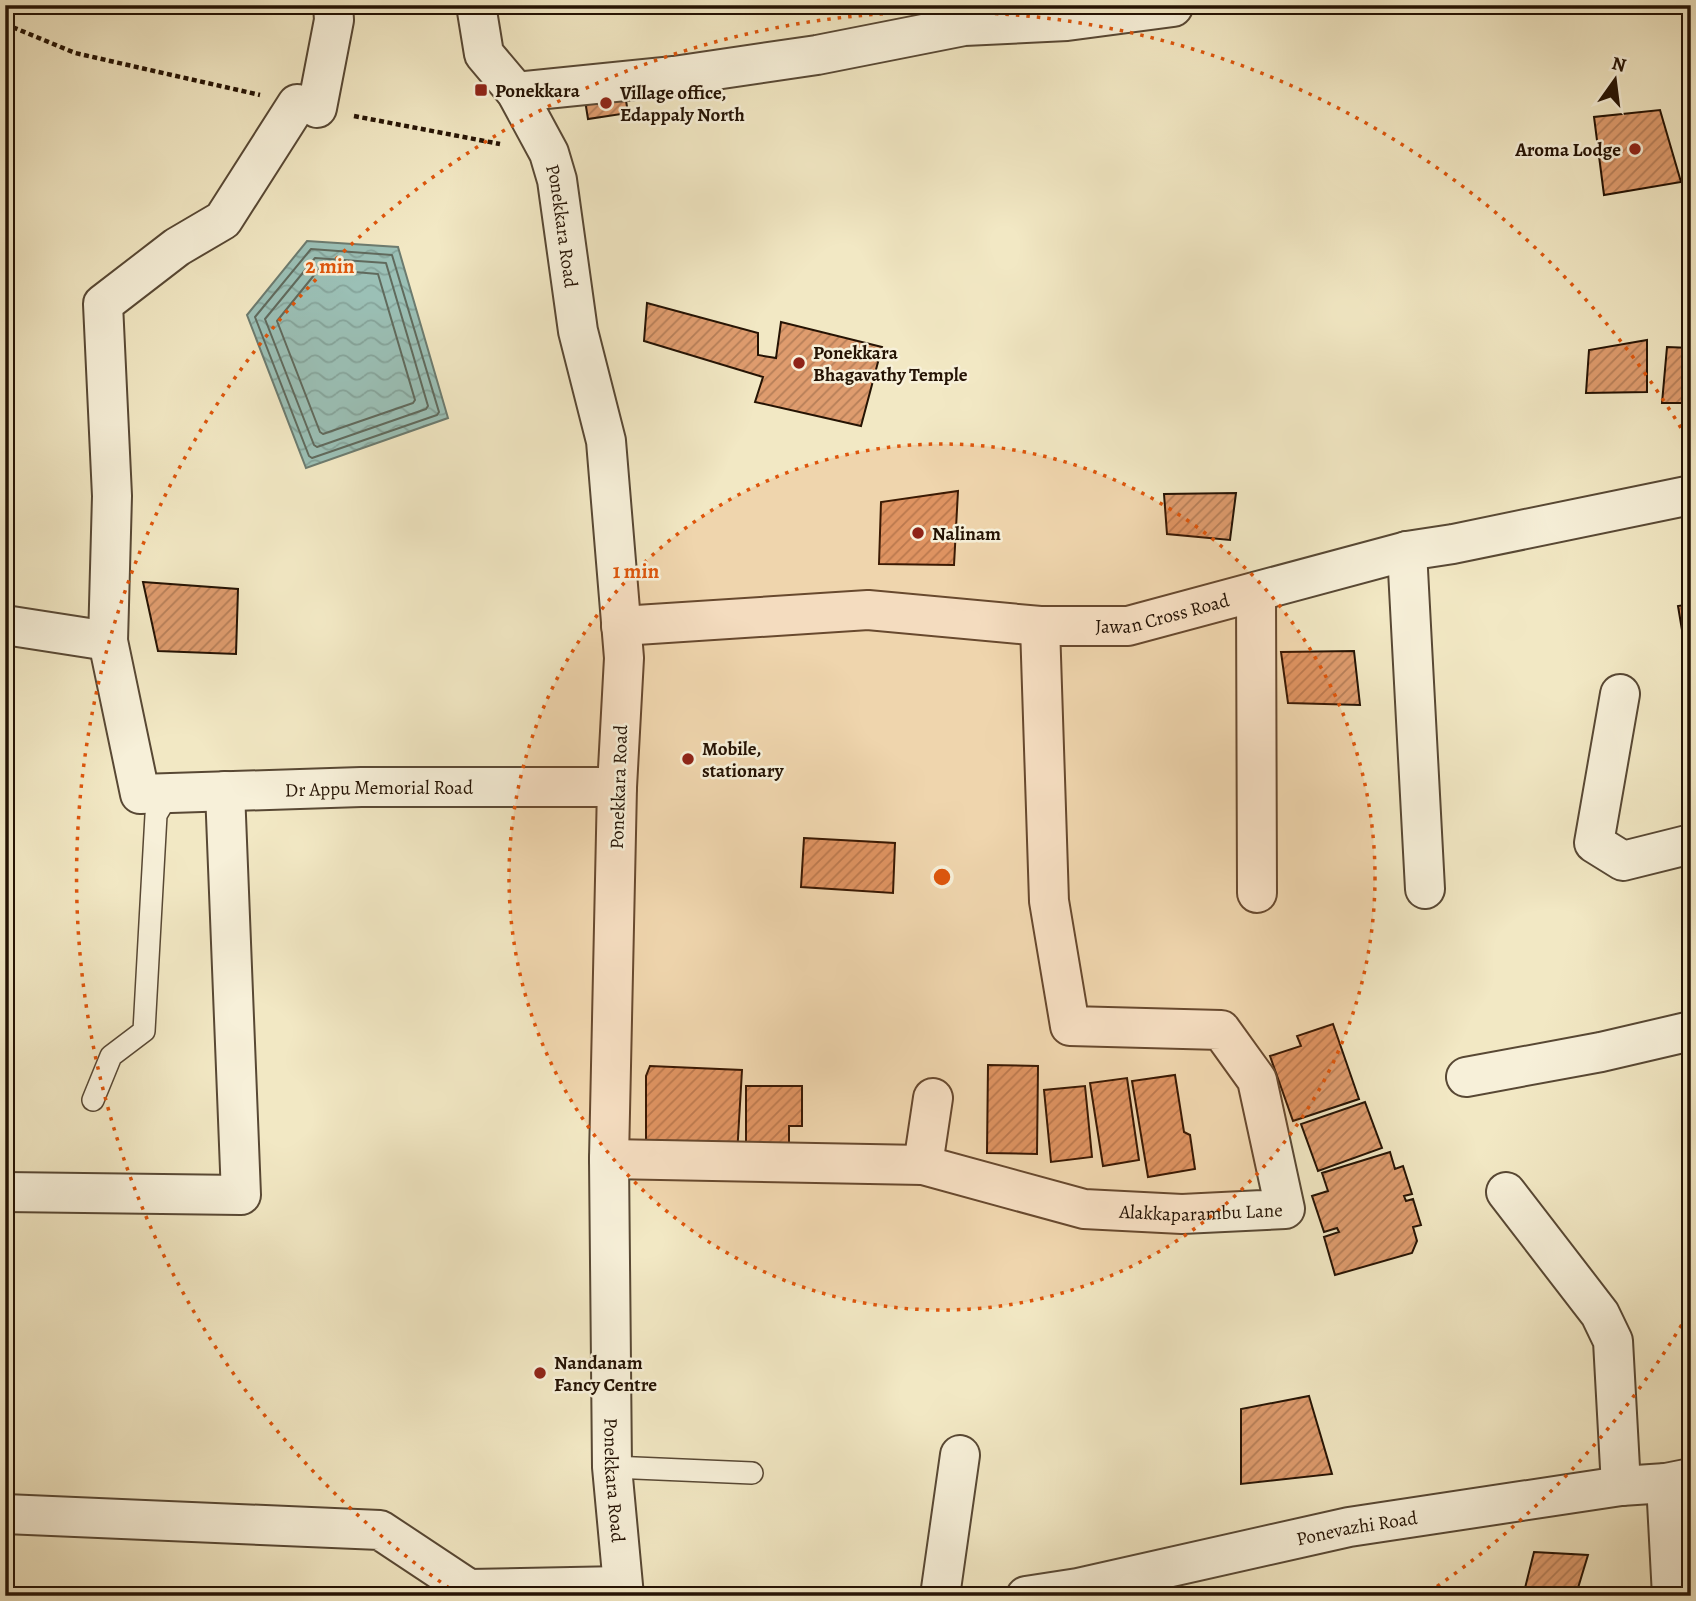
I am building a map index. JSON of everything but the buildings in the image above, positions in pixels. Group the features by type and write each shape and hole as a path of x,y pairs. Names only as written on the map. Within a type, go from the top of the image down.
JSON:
{"street":[{"path":"155,794 108,641 112,496 103,304 177,247 223,220 307,106 334,20 333,5"},
{"name":"Ponekkara Road","path":"476,5 484,54 516,92 549,153 557,180 578,331 606,442 624,659 617,787 609,1159 612,1466 623,1591"},
{"path":"516,92 674,76 804,57 964,26 1067,22 1173,7"},
{"name":"Jawan Cross Road","path":"621,626 868,610 1040,626 1128,626 1408,551 1691,495"},
{"path":"1408,551 1424,889"},
{"path":"1255,592 1257,893"},
{"path":"5,625 108,641"},
{"name":"Alakkaparambu Lane","path":"923,1165 1084,1209 1182,1214 1285,1209 1256,1080 1221,1030 1070,1026 1049,901 1040,626"},
{"path":"1620,694 1594,842 1623,861 1691,844"},
{"name":"Dr Appu Memorial Road","path":"155,794 361,787 617,787"},
{"path":"5,1192 241,1195 225,792"},
{"path":"1466,1077 1601,1052 1691,1031"},
{"path":"609,1159 923,1165 933,1098"},
{"path":"1506,1192 1600,1314 1613,1341 1621,1486"},
{"path":"940,1596 960,1455"},
{"path":"1672,1596 1678,1481"},
{"name":"Ponevazhi Road","path":"1026,1596 1078,1588 1160,1583 1349,1527 1621,1486 1678,1481"},
{"path":"5,1514 380,1530 469,1589 623,1591"}],"lane":[{"path":"93,1100 111,1056 144,1031 155,794"},
{"path":"612,1466 752,1472"}],"water":[{"path":"307,241 398,247 448,418 306,468 247,315"}],"place":[{"name":"Ponekkara","path":"481,90"},
{"name":"Village office, Edappaly North","path":"606,103"},
{"name":"Aroma Lodge","path":"1635,149"},
{"name":"Ponekkara Bhagavathy Temple","path":"799,363"},
{"name":"Nalinam","path":"918,533"},
{"name":"Mobile, stationary","path":"688,759"},
{"name":"Nandanam Fancy Centre","path":"540,1373"}]}
